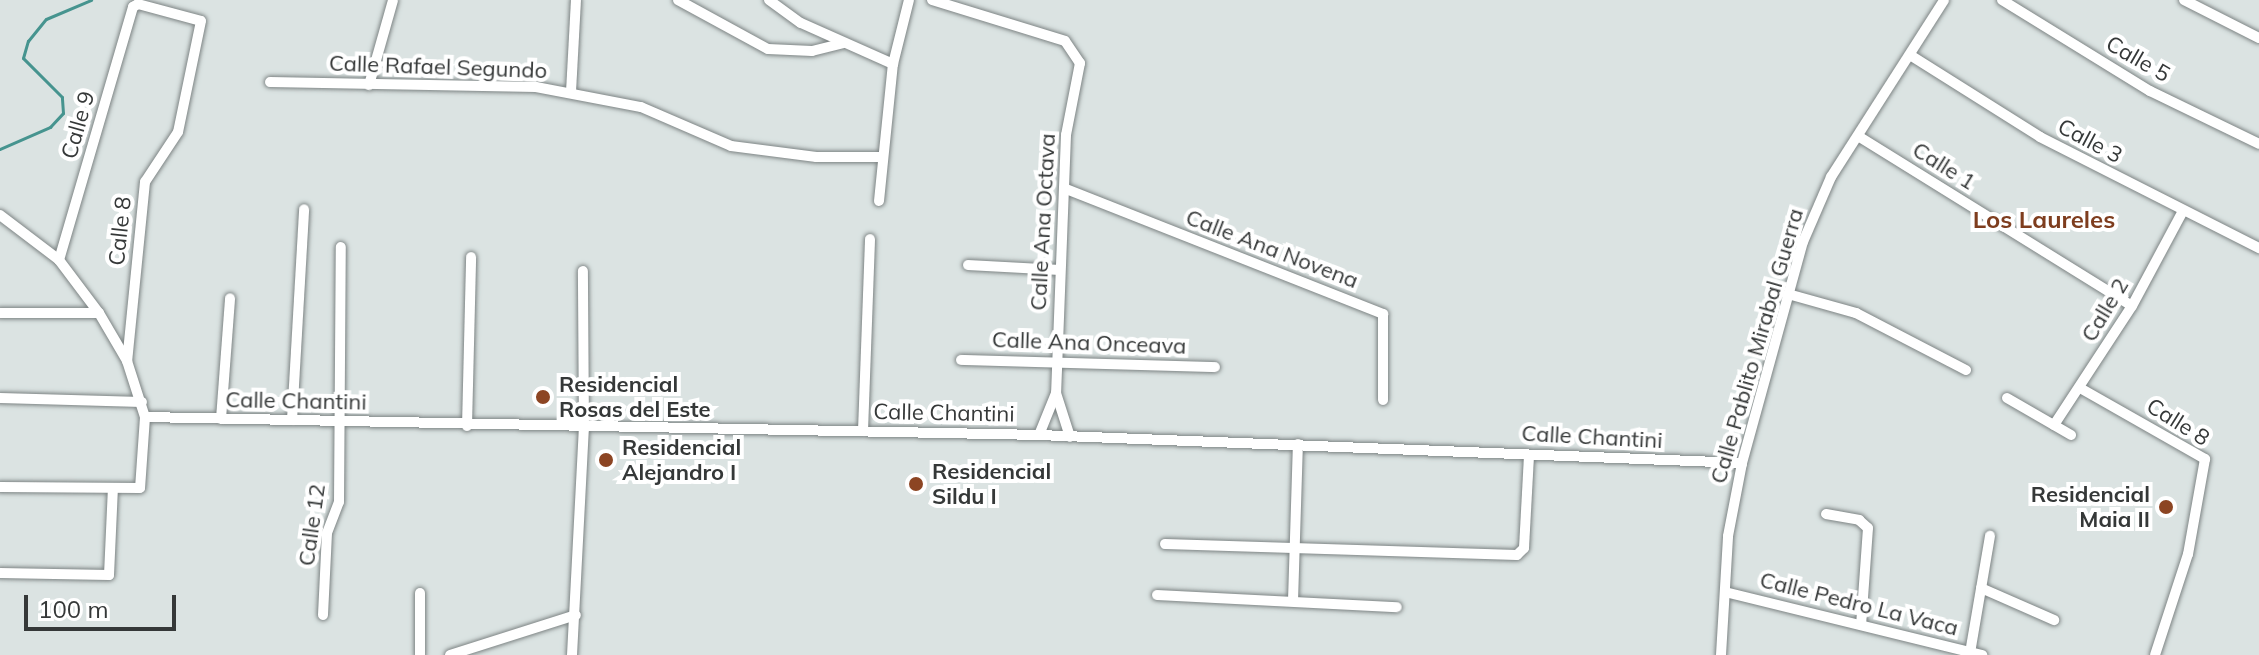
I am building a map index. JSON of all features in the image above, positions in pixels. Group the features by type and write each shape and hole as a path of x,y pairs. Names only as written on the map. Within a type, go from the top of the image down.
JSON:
{"street":[{"path":"369,85 393,0"},
{"path":"571,92 576,0"},
{"path":"678,0 768,49 812,51 843,43"},
{"path":"772,0 801,23 893,64"},
{"path":"879,201 893,64 909,0"},
{"name":"Calle Ana Octava","path":"932,0 1065,41 1078,55 1080,71 1066,135 1056,393 1070,437"},
{"name":"Calle Pablito Mirabal Guerra","path":"1725,642 1728,536 1742,463 1788,294 1815,209 1944,0"},
{"name":"Calle 5","path":"2002,0 2150,91 2259,144"},
{"path":"2184,0 2259,38"},
{"name":"Calle 8","path":"127,361 143,190 178,132 201,21 138,4"},
{"name":"Calle 9","path":"59,260 138,4"},
{"name":"Calle 3","path":"1910,55 2040,137 2259,248"},
{"name":"Calle Rafael Segundo","path":"270,82 501,84 571,92 641,107 731,146 816,157 883,157"},
{"name":"Calle 1","path":"1858,136 2132,306"},
{"name":"Calle Ana Novena","path":"1066,189 1383,314 1383,400"},
{"path":"292,420 304,209"},
{"name":"Calle 2","path":"2054,425 2132,306 2183,211"},
{"path":"0,215 59,260 99,313 127,361 145,417 140,488 0,487"},
{"path":"863,431 870,239"},
{"name":"Calle 12","path":"323,615 327,533 339,502 337,421 341,247"},
{"path":"467,426 471,257"},
{"path":"968,265 1060,270"},
{"path":"572,655 584,429 583,271"},
{"path":"1788,294 1856,313 1966,370"},
{"path":"221,419 230,298"},
{"path":"0,313 99,313"},
{"name":"Calle Ana Onceava","path":"961,360 1215,367"},
{"name":"Calle 8","path":"2080,388 2205,459 2188,554 2155,655"},
{"name":"Calle Ana Octava","path":"1039,435 1056,393"},
{"path":"0,398 142,402"},
{"path":"2007,398 2071,435"},
{"name":"Calle Chantini","path":"145,417 584,429 1039,435 1742,463"},
{"path":"1293,601 1298,444"},
{"path":"1165,544 1517,555 1524,548 1529,456"},
{"path":"0,573 109,575 113,488"},
{"path":"1826,514 1859,520 1868,528 1861,625"},
{"path":"1970,653 1990,536"},
{"path":"1981,588 2054,620"},
{"name":"Calle Pedro La Vaca","path":"1725,592 1982,655"},
{"path":"420,593 420,655"},
{"path":"1157,595 1397,607"},
{"path":"450,655 576,615"},
{"path":"1721,655 1725,642"},
{"path":"1725,642 1732,655"}],"waterway":[{"path":"0,149 50,127 63,113 62,97 23,58 28,41 46,19 91,0"}],"place":[{"name":"Residencial Rosas del Este","path":"543,397"},
{"name":"Residencial Alejandro I","path":"606,460"},
{"name":"Residencial Sildu I","path":"916,484"},
{"name":"Residencial Maia II","path":"2166,507"}],"district":[{"name":"Los Laureles","path":"2044,220"}]}
